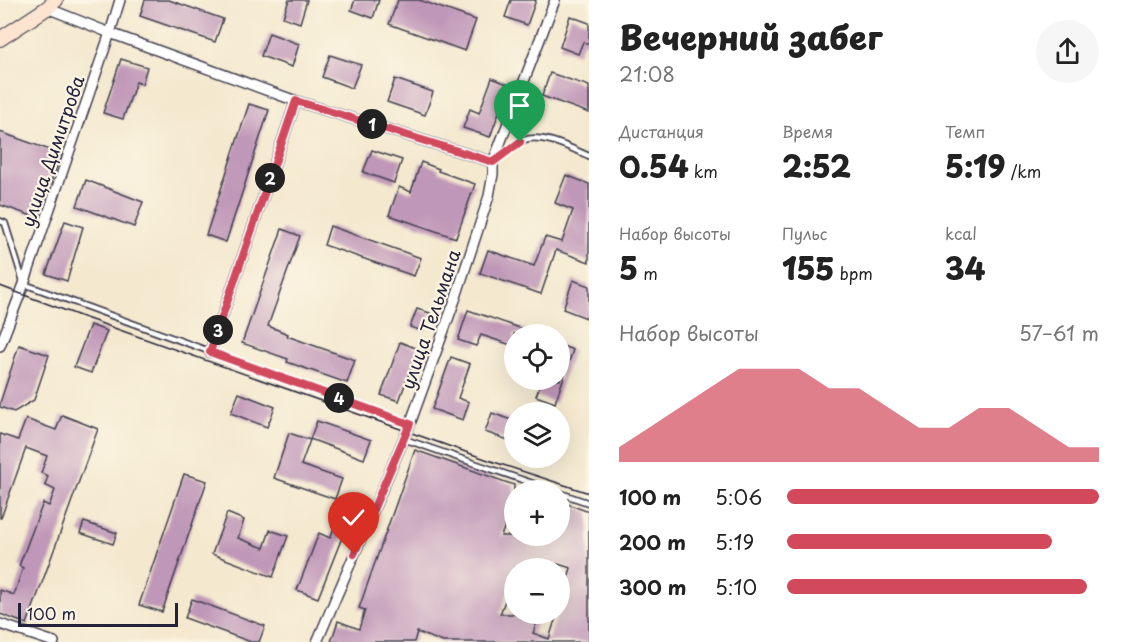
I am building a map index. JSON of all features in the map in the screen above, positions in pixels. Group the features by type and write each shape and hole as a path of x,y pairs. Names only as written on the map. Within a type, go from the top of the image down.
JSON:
{"street":[{"name":"улица Димитрова","path":"0,346 24,284 120,0"},
{"name":"улица Тельмана","path":"317,642 410,424 489,196 493,162 555,0"},
{"path":"0,39 52,4 110,33 296,101 493,162"},
{"path":"210,352 296,101"},
{"path":"0,624 54,642"}],"lane":[{"path":"493,162 520,142 534,138 549,140 589,156"},
{"path":"0,221 4,223 24,284 410,424"},
{"path":"404,439 523,480"},
{"path":"570,496 589,503"}],"building":[{"path":"145,0 169,0 223,19 215,42 140,16"},
{"path":"289,0 307,0 300,23 283,17"},
{"path":"355,0 379,0 373,18 351,10"},
{"path":"398,0 419,0 476,20 465,51 389,24"},
{"path":"511,0 536,0 527,25 505,17"},
{"path":"570,16 589,23 589,44 583,42 578,54 560,47"},
{"path":"269,33 299,44 292,67 261,56"},
{"path":"330,55 361,65 352,88 322,77"},
{"path":"121,59 147,67 142,84 136,82 123,119 103,113"},
{"path":"550,73 589,86 589,113 542,96"},
{"path":"492,78 509,85 490,137 463,128 470,109 479,113"},
{"path":"395,79 433,92 425,115 387,102"},
{"path":"249,104 269,110 226,242 206,235"},
{"path":"0,132 61,154 38,218 0,205"},
{"path":"372,150 402,160 394,183 363,172"},
{"path":"421,162 439,169 438,171 475,184 456,238 389,215 399,187 411,192"},
{"path":"566,175 589,184 589,262 556,250 541,294 480,273 488,250 534,266 545,237 562,242 573,210 555,203"},
{"path":"86,180 143,202 134,227 77,206"},
{"path":"65,221 83,227 67,281 46,274"},
{"path":"330,226 421,258 414,276 324,245"},
{"path":"282,229 300,236 268,326 288,334 287,336 355,360 347,383 242,343"},
{"path":"573,280 589,286 589,319 563,309"},
{"path":"417,309 430,313 423,331 410,327"},
{"path":"468,310 508,324 504,324 504,343 481,335 476,346 458,340"},
{"path":"90,325 107,331 91,373 74,367"},
{"path":"400,342 418,349 399,401 381,395"},
{"path":"19,345 49,355 34,400 14,412 0,407 0,403"},
{"path":"451,357 470,364 458,398 469,402 463,420 432,409"},
{"path":"538,390 559,390 555,402 536,396"},
{"path":"239,393 275,407 267,427 231,413"},
{"path":"492,413 504,417 504,439 485,432"},
{"path":"62,415 98,429 27,624 0,614 0,590 14,595 23,568 19,566 43,503 49,506 55,490 45,485 48,476 41,473 47,456 26,448 0,518 0,434 18,440 26,419 56,430"},
{"path":"317,421 371,440 364,459 310,439"},
{"path":"289,433 310,440 301,465 342,479 335,499 274,478"},
{"path":"415,450 504,481 504,528 501,536 504,536 504,546 570,546 570,505 589,512 589,642 443,642 417,632 414,642 331,642 338,621 359,629 365,610 359,608"},
{"path":"184,474 207,481 162,612 139,605"},
{"path":"342,508 360,515 353,532 345,530 318,598 297,590 319,533 330,538"},
{"path":"227,513 244,520 238,538 264,548 270,530 288,536 273,577 212,554"},
{"path":"84,522 117,533 113,544 80,533"},
{"path":"192,599 265,626 259,642 251,642 185,618"}],"tram line":[{"path":"0,286 494,462 589,493"}],"route":[{"path":"354,554 410,424 210,352 296,101 493,162 520,142"}]}
